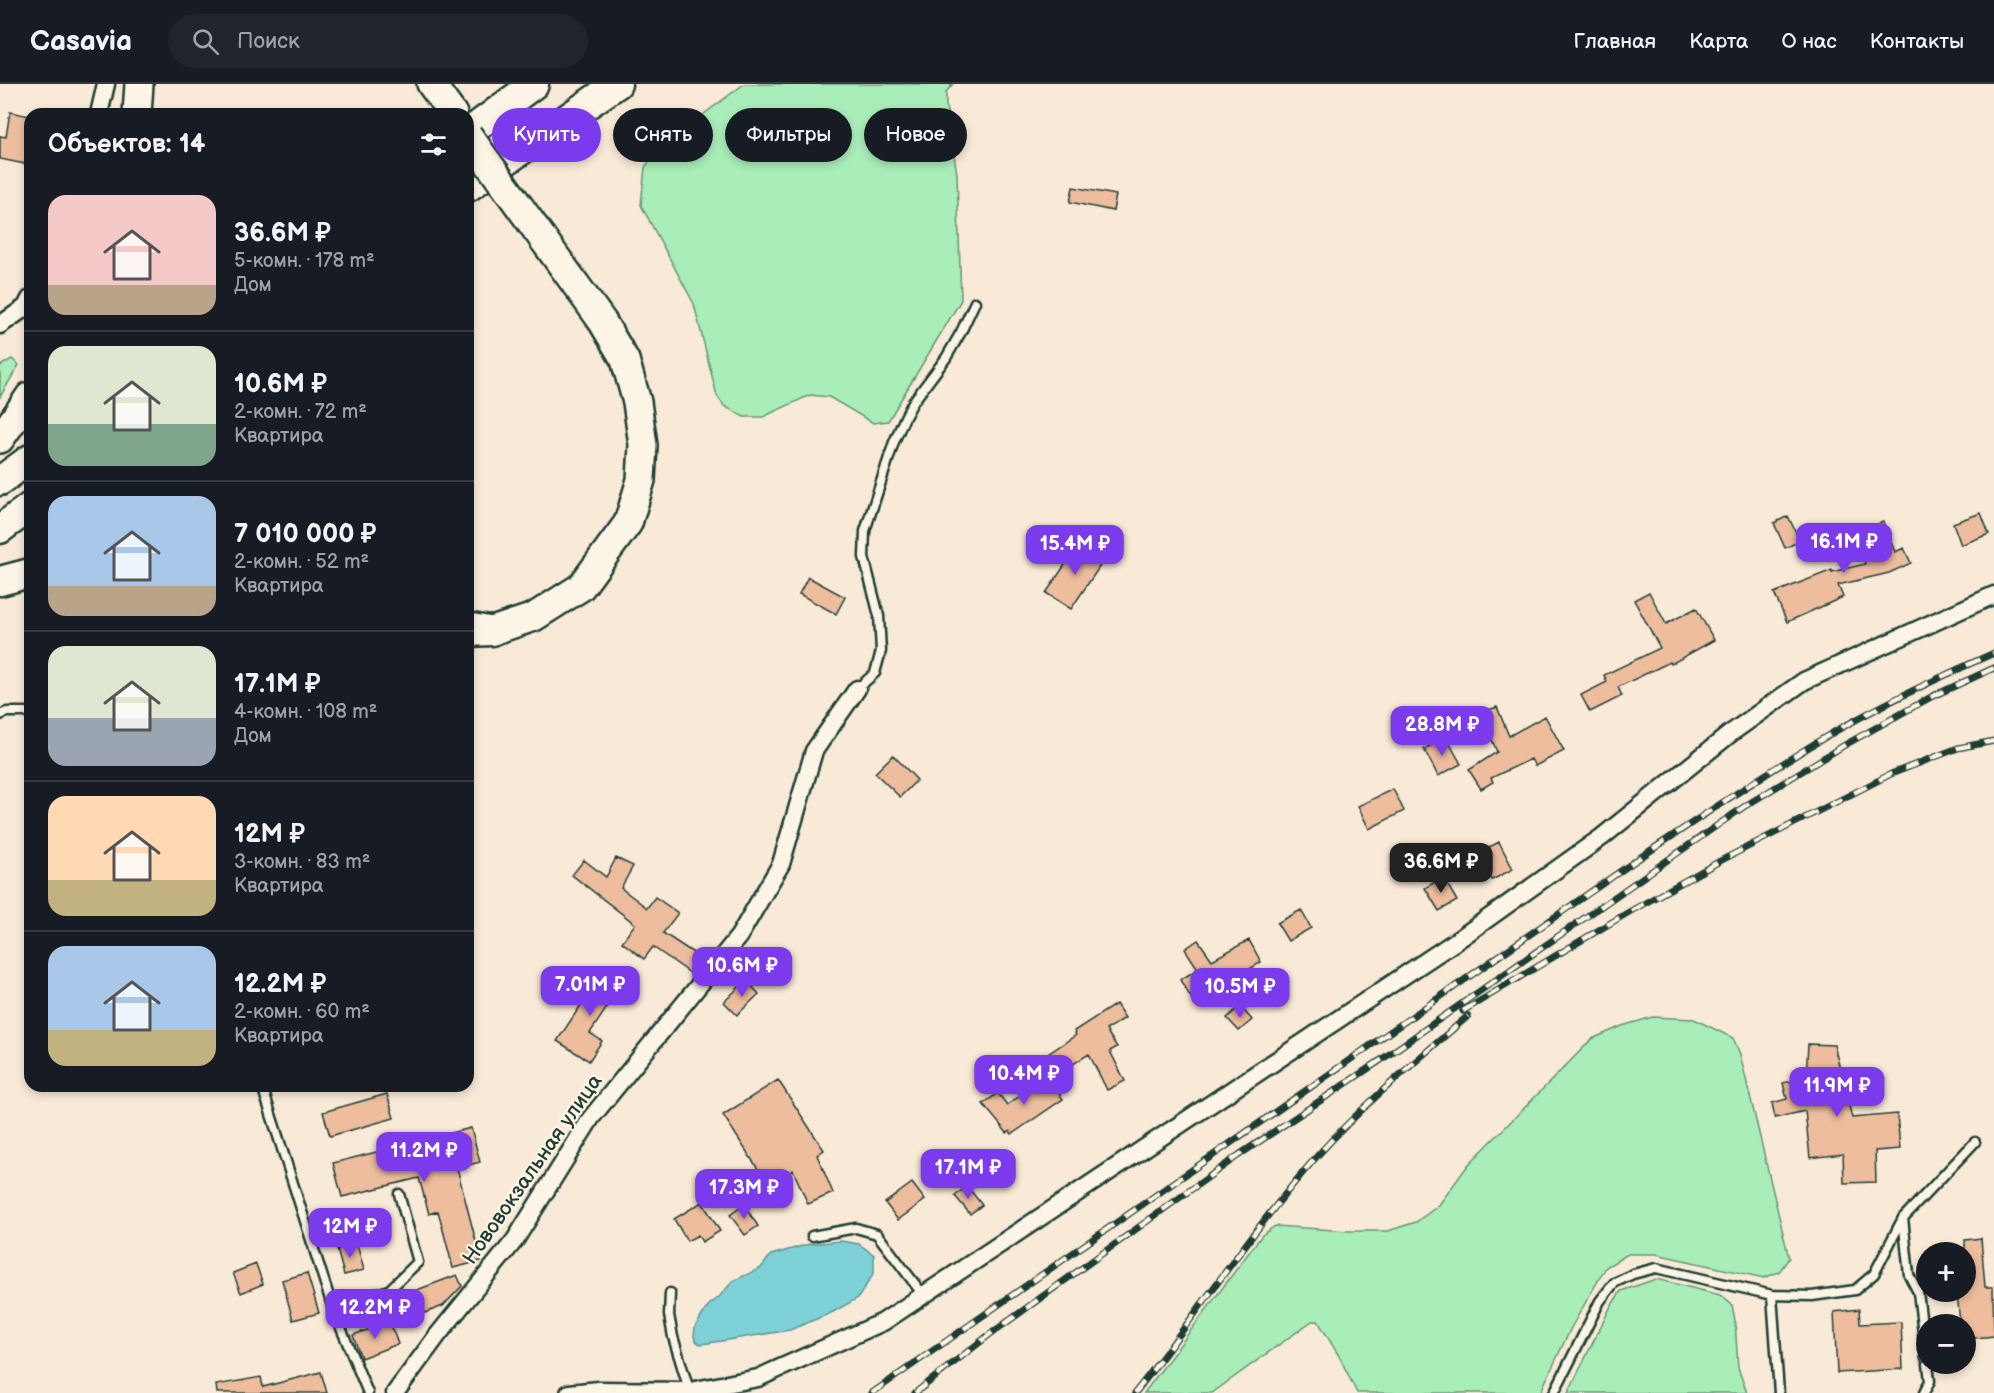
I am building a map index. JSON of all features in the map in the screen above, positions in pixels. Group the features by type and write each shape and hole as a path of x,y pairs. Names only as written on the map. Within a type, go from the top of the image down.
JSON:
{"highway":[{"path":"474,183 617,84"},
{"path":"474,129 530,86"},
{"path":"0,481 24,463"},
{"path":"0,529 24,511"},
{"path":"0,581 24,575"}],"main road":[{"path":"138,108 140,84"},
{"path":"431,84 449,108"},
{"path":"474,142 602,321 625,360 637,402 643,445 641,480 628,523 581,587 534,617 476,630"},
{"path":"0,439 24,405"}],"street":[{"path":"100,108 106,84"},
{"path":"0,325 24,308"},
{"path":"569,1393 599,1390 690,1392 758,1378 883,1322 1459,939 1602,837 1731,733 1804,681 1994,595"},
{"name":"Нововокзальная улица","path":"395,1393 437,1336 515,1240 591,1118 739,936 780,864 814,751 856,689"}],"lane":[{"path":"856,689 875,673 881,651 879,616 864,557 865,531 894,442 905,417 913,402 951,350 975,302"},
{"path":"0,715 7,712 24,712"},
{"path":"264,1092 333,1309 368,1393"},
{"path":"1554,1393 1600,1301 1614,1283 1633,1274 1656,1268 1772,1295 1812,1296 1855,1290 1874,1274 1903,1218 1975,1142"},
{"path":"333,1309 389,1290 418,1262 399,1194"},
{"path":"1903,1218 1909,1275 1918,1292 1921,1314"},
{"path":"812,1236 856,1228 877,1234 924,1296"},
{"path":"670,1293 669,1315 673,1338 690,1392"},
{"path":"1772,1295 1779,1393"},
{"path":"1924,1393 1930,1381 1929,1374"}],"green space":[{"path":"744,84 953,84 946,92 946,108 864,108 864,162 955,162 957,174 961,300 888,421 873,423 829,397 810,395 763,417 744,417 724,406 717,396 694,304 641,205 645,167 649,162 713,162 712,108"},
{"path":"12,359 19,365 0,397 0,366"},
{"path":"1653,1017 1694,1019 1733,1038 1740,1054 1789,1258 1779,1272 1764,1278 1656,1254 1628,1254 1606,1267 1572,1326 1540,1393 1357,1393 1318,1321 1312,1321 1212,1393 1144,1393 1262,1235 1275,1226 1388,1231 1416,1222 1439,1205 1468,1165 1592,1039 1622,1026"},
{"path":"1656,1279 1720,1295 1732,1305 1738,1368 1747,1393 1568,1393 1611,1306 1621,1291"}],"water":[{"path":"841,1241 859,1244 874,1255 874,1273 858,1298 833,1312 790,1330 700,1344 695,1340 695,1327 708,1306 733,1281 761,1268 771,1255 809,1244"}],"building":[{"path":"10,112 24,115 24,164 0,159 0,136 6,137"},
{"path":"1073,187 1116,195 1113,211 1070,202"},
{"path":"1981,513 1989,534 1961,545 1953,523"},
{"path":"1788,516 1800,541 1785,548 1774,523"},
{"path":"1883,522 1895,552 1904,548 1911,563 1889,573 1838,585 1843,597 1787,622 1774,593 1832,570 1832,572 1865,564 1853,534"},
{"path":"1079,544 1104,560 1071,609 1046,593"},
{"path":"808,577 845,597 836,614 799,594"},
{"path":"1649,592 1666,624 1696,608 1714,640 1671,664 1670,662 1618,687 1622,696 1590,712 1581,695 1607,682 1604,675 1660,648 1634,600"},
{"path":"1497,707 1509,736 1545,716 1564,751 1535,766 1531,759 1491,778 1493,782 1481,789 1469,770 1497,752 1481,713"},
{"path":"1446,737 1461,764 1438,776 1424,749"},
{"path":"893,755 917,780 900,797 875,773"},
{"path":"1393,789 1404,811 1369,829 1358,806"},
{"path":"1499,842 1513,869 1492,880 1478,853"},
{"path":"616,858 633,866 621,888 647,908 655,897 678,913 663,933 701,958 690,973 653,947 644,959 622,942 635,924 572,875 584,860 606,877"},
{"path":"1443,877 1457,901 1439,911 1425,888"},
{"path":"1301,910 1311,928 1288,941 1277,923"},
{"path":"1198,940 1212,960 1249,940 1261,962 1195,1004 1180,980 1198,969 1185,949"},
{"path":"605,969 624,982 590,1033 602,1041 589,1061 557,1041"},
{"path":"746,980 759,994 737,1015 724,1002"},
{"path":"1116,1004 1125,1018 1106,1030 1117,1047 1110,1051 1125,1081 1107,1090 1089,1054 1054,1076 1042,1058 1076,1035 1074,1031"},
{"path":"1240,1006 1252,1020 1239,1031 1227,1018"},
{"path":"1808,1044 1834,1045 1852,1118 1897,1114 1900,1149 1875,1151 1876,1182 1844,1183 1843,1154 1810,1158 1805,1111 1775,1118 1772,1103 1787,1099 1783,1083 1806,1078"},
{"path":"1047,1077 1063,1099 1012,1134 1010,1131 1007,1133 983,1104 998,1093 1007,1105"},
{"path":"778,1080 824,1150 817,1155 833,1193 808,1204 793,1170 769,1186 723,1115"},
{"path":"387,1094 394,1118 330,1136 323,1112"},
{"path":"471,1128 480,1162 457,1168 481,1261 453,1268 438,1211 429,1214 419,1178 342,1197 333,1163"},
{"path":"912,1183 925,1200 898,1220 885,1203"},
{"path":"967,1186 982,1205 970,1214 955,1196"},
{"path":"702,1202 720,1231 702,1242 698,1235 687,1241 674,1219"},
{"path":"744,1205 758,1226 745,1235 730,1215"},
{"path":"1981,1238 1985,1287 1993,1287 1994,1336 1976,1338 1976,1314 1959,1314 1958,1302 1976,1302 1976,1242 1965,1242 1965,1240"},
{"path":"357,1244 364,1270 344,1275 337,1249"},
{"path":"256,1264 263,1284 241,1293 233,1273"},
{"path":"307,1273 319,1313 293,1320 282,1280"},
{"path":"457,1275 462,1286 443,1306 417,1316 409,1293"},
{"path":"1859,1309 1860,1324 1901,1322 1903,1369 1837,1373 1834,1312"},
{"path":"390,1322 398,1344 361,1358 353,1335"},
{"path":"321,1372 327,1393 217,1393 216,1385 261,1377 263,1387"}],"railway":[{"path":"872,1393 1635,861 1734,795 1854,721 1913,690 1994,653"},
{"path":"915,1393 989,1335 1239,1155 1381,1060 1745,806 1843,746 1931,697 1994,668"},
{"path":"1463,1011 1629,912 1720,861 1891,774 1958,748 1994,741"},
{"path":"1135,1393 1247,1242 1318,1155 1372,1100 1468,1016"}]}
